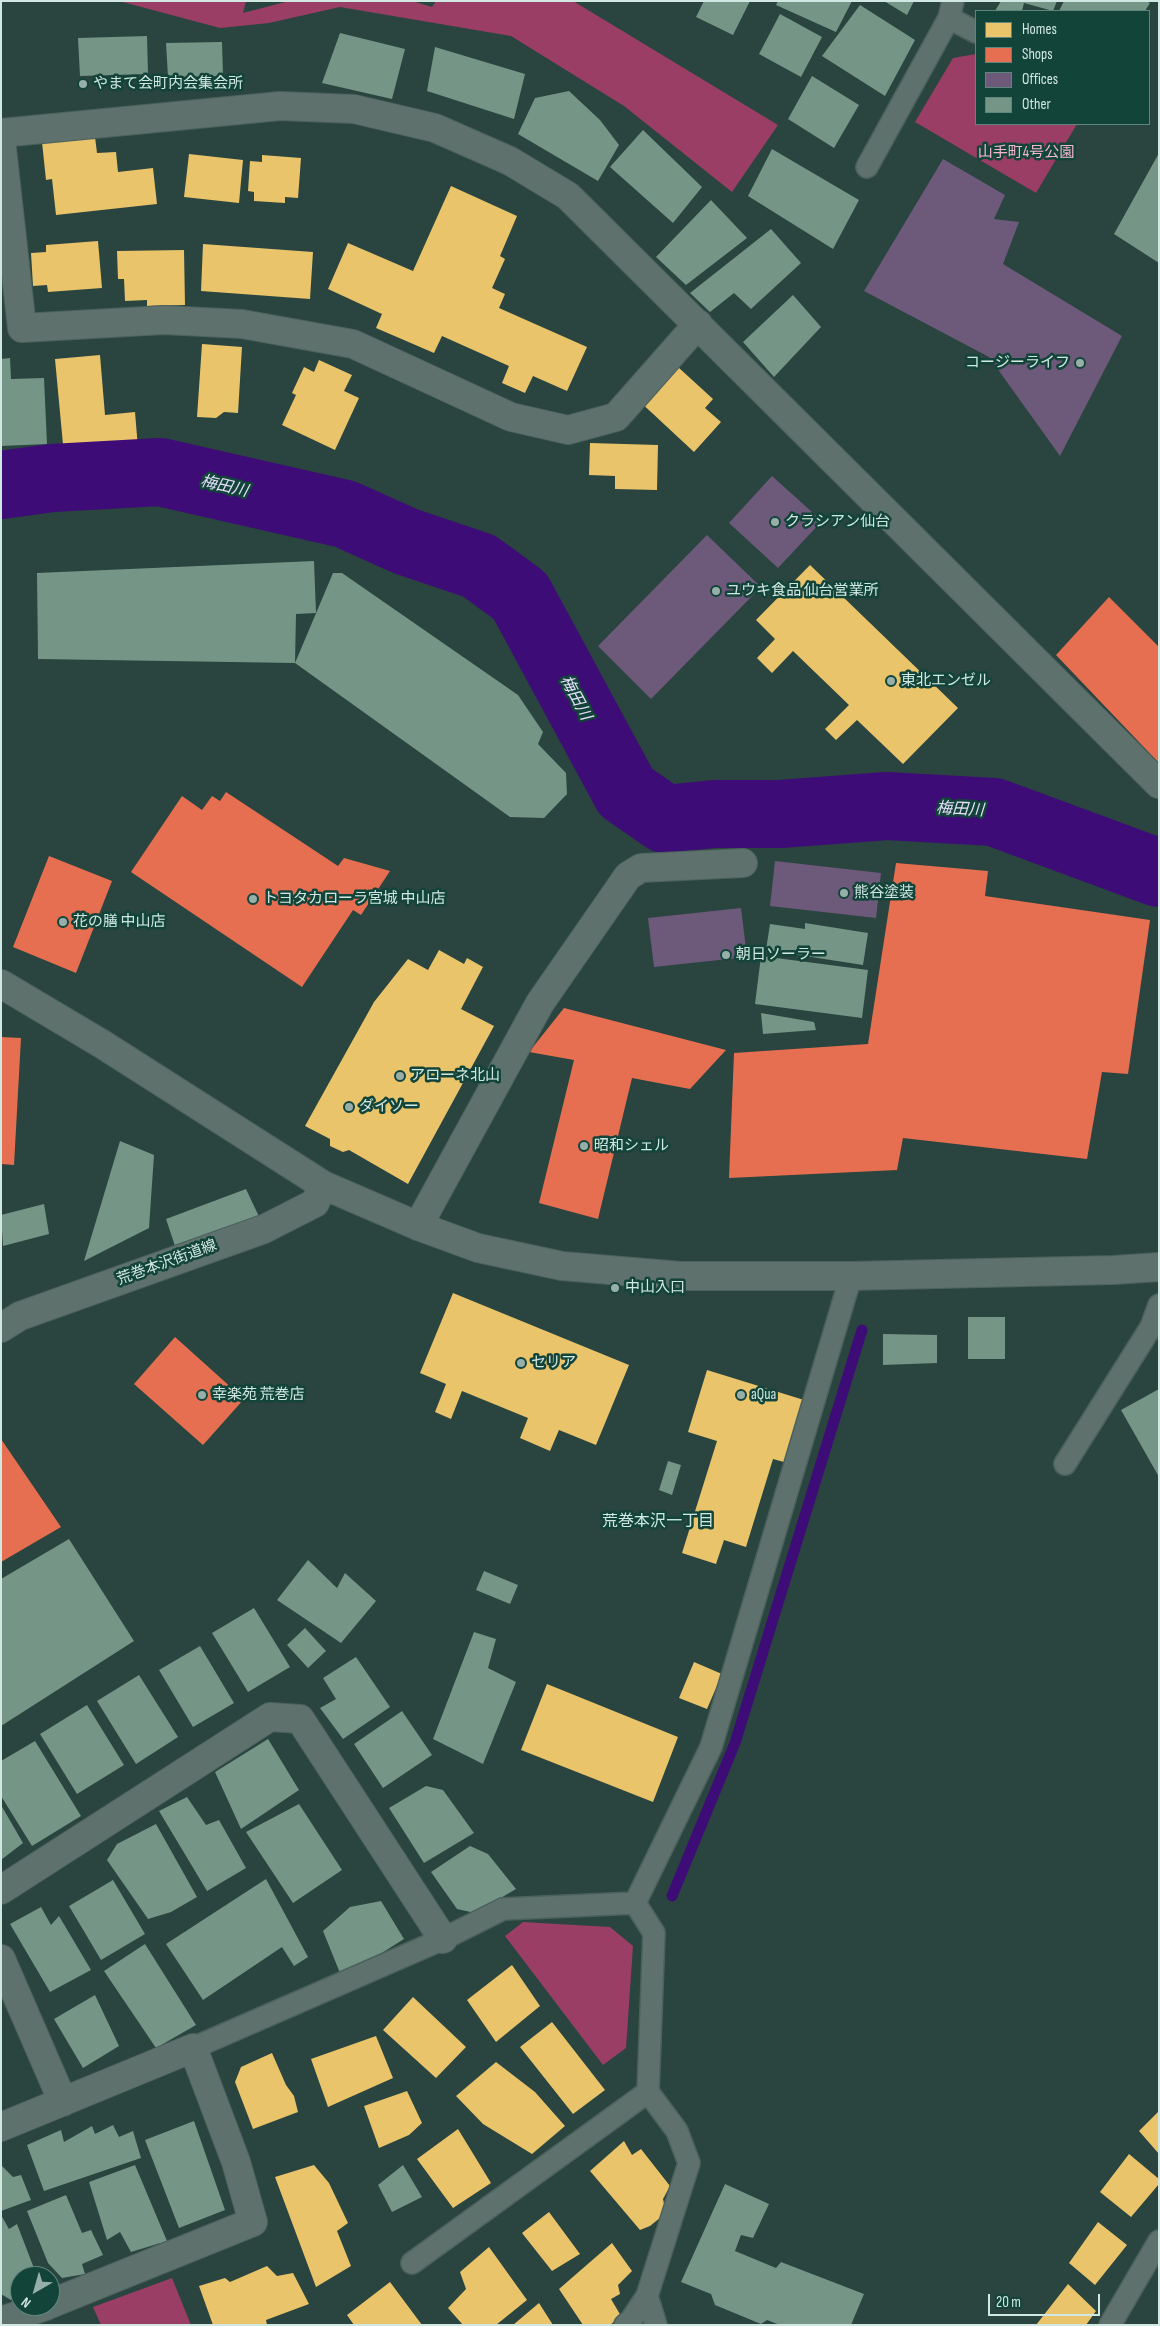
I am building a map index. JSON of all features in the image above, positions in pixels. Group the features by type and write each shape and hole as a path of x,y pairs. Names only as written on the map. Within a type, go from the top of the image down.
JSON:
{"street":[{"path":"1,134 280,106 354,109 435,128 510,161 568,196 1159,784"},
{"path":"1,140 11,329 164,320 242,324 353,344 511,417 568,430 616,417 698,324"},
{"path":"418,1226 540,1004 628,876 641,868 743,863"},
{"path":"1,984 102,1044 323,1185 418,1226 478,1248 562,1266 681,1276 851,1276 1159,1267"},
{"name":"荒巻本沢街道線","path":"1,1328 20,1316 264,1229 315,1203 323,1185"},
{"path":"1,1890 270,1717 300,1719 443,1939"},
{"path":"1,1959 63,2102"},
{"path":"1,2127 193,2048 236,2162 253,2222 60,2300"},
{"path":"1,2321 16,2316"}],"lane":[{"path":"867,167 951,10 975,31"},
{"path":"635,1903 711,1747 851,1276"},
{"path":"1065,1464 1151,1326 1159,1305"},
{"path":"193,2048 443,1939 503,1909 635,1903"},
{"path":"625,2325 632,2320 647,2296 689,2163 677,2131 648,2092 654,1933 635,1903"},
{"path":"412,2263 648,2092"},
{"path":"1110,2325 1159,2241"},
{"path":"647,2296 656,2325"}],"green space":[{"path":"119,1 246,1 243,13 289,1 412,1 432,7 436,1 573,1 778,125 732,192 624,106 511,36 340,7 269,23 220,28"},
{"name":"山手町4号公園","path":"975,54 975,125 1076,125 1036,193 915,122 953,58"},
{"path":"523,1922 610,1927 633,1946 626,2048 603,2065 505,1936"},
{"path":"172,2278 191,2325 101,2325 93,2307"}],"building: Homes":[{"path":"95,137 97,153 116,152 118,172 153,168 157,204 56,215 52,179 46,180 42,142"},
{"path":"189,154 243,160 239,203 184,197"},
{"path":"262,155 301,158 298,198 285,197 285,203 254,201 254,192 248,191 250,161 262,162"},
{"path":"451,186 517,216 500,256 505,259 492,288 505,294 499,308 587,347 567,391 533,376 525,393 502,383 509,366 442,336 434,353 376,328 382,314 328,289 348,243 413,271"},
{"path":"98,241 102,288 48,292 47,285 33,286 31,253 46,252 46,245"},
{"path":"203,244 313,252 310,299 201,291"},
{"path":"184,250 185,305 147,306 147,300 125,301 124,279 118,279 117,251"},
{"path":"202,344 242,347 238,413 224,412 216,418 197,417"},
{"path":"100,355 105,415 135,412 139,460 65,466 55,359"},
{"path":"319,360 352,375 344,391 359,398 335,450 282,425 296,395 292,393 304,367 314,372"},
{"path":"678,367 713,399 705,408 721,422 694,452 637,399"},
{"path":"590,443 658,445 657,490 615,489 615,476 589,475"},
{"path":"810,565 958,708 903,764 857,720 836,740 825,729 849,705 793,651 772,673 757,658 775,639 756,620"},
{"name":"アローネ北山","path":"439,950 464,964 467,958 483,967 461,1009 494,1026 408,1184 349,1150 343,1152 330,1146 330,1139 305,1126 374,1002 408,959 428,970"},
{"path":"453,1293 629,1365 596,1445 559,1430 550,1451 520,1438 528,1418 462,1391 451,1419 435,1412 446,1384 420,1373"},
{"path":"707,1370 804,1400 784,1462 773,1459 746,1547 724,1540 716,1564 682,1553 717,1441 688,1432"},
{"path":"694,1662 722,1674 707,1709 679,1698"},
{"path":"547,1684 678,1737 653,1802 521,1750"},
{"path":"512,1965 540,2006 496,2042 467,2000"},
{"path":"413,1997 466,2047 436,2078 383,2030"},
{"path":"552,2022 605,2090 573,2114 520,2047"},
{"path":"376,2036 393,2078 328,2107 311,2059"},
{"path":"272,2053 286,2085 294,2096 298,2112 253,2129 235,2082 241,2067"},
{"path":"496,2062 535,2092 565,2126 532,2154 483,2124 456,2096"},
{"path":"407,2091 422,2123 409,2135 379,2148 364,2106"},
{"path":"1159,2111 1159,2154 1139,2131"},
{"path":"458,2129 491,2183 453,2208 417,2159"},
{"path":"624,2141 632,2155 641,2149 670,2186 663,2199 666,2213 650,2226 640,2230 590,2171"},
{"path":"1129,2154 1159,2179 1159,2184 1131,2217 1100,2192"},
{"path":"314,2165 329,2183 348,2223 337,2231 351,2266 316,2287 275,2177"},
{"path":"549,2212 580,2254 552,2271 522,2233"},
{"path":"1098,2222 1127,2245 1095,2285 1069,2263"},
{"path":"612,2243 632,2271 618,2285 620,2294 611,2299 621,2316 610,2325 583,2325 559,2289"},
{"path":"489,2247 527,2300 496,2325 463,2325 448,2308 466,2289 460,2272"},
{"path":"267,2266 277,2276 293,2273 309,2304 266,2320 267,2325 213,2325 199,2286 225,2278 230,2282"},
{"path":"390,2282 422,2325 354,2325 347,2315"},
{"path":"1068,2284 1096,2311 1086,2325 1036,2325"},
{"path":"539,2303 553,2325 513,2325"}],"building: Shops":[{"path":"1109,597 1159,647 1159,763 1056,655"},
{"path":"226,792 338,866 344,858 390,871 361,915 353,910 302,987 131,872 182,796 202,810 212,796 220,801"},
{"path":"49,856 112,881 76,973 13,947"},
{"path":"896,863 988,871 985,896 1150,920 1128,1074 1102,1072 1087,1159 903,1138 897,1170 729,1178 734,1053 868,1044"},
{"name":"昭和シェル","path":"564,1008 726,1050 690,1089 632,1078 598,1219 539,1203 574,1060 529,1052"},
{"path":"1,1037 21,1038 14,1165 1,1164"},
{"path":"175,1337 244,1399 203,1445 134,1384"},
{"path":"1,1439 61,1527 1,1562"}],"building: Offices":[{"path":"943,159 1005,195 994,219 1019,222 1003,264 1122,336 1060,456 989,357 864,291"},
{"name":"クラシアン仙台","path":"772,476 822,521 778,568 729,523"},
{"path":"707,535 761,587 651,699 598,646"},
{"path":"775,861 881,873 876,918 770,906"},
{"path":"741,908 747,957 654,967 648,918"}],"building: Other":[{"path":"704,1 750,1 733,35 696,17"},
{"path":"778,1 852,1 836,32 776,5"},
{"path":"884,1 914,1 907,15"},
{"path":"1001,1 1057,1 1053,10 1024,3 1022,10 996,10"},
{"path":"1064,1 1146,1 1150,3 1146,10 1060,10"},
{"path":"860,5 915,40 885,96 822,56"},
{"path":"780,14 822,37 801,77 759,54"},
{"path":"340,33 405,49 392,99 322,83"},
{"path":"147,36 148,74 80,76 78,38"},
{"path":"222,42 223,76 168,77 166,43"},
{"path":"435,47 525,74 514,119 427,91"},
{"path":"812,76 859,105 834,148 788,119"},
{"path":"569,91 600,120 619,145 598,181 518,134 535,98"},
{"path":"643,130 702,187 673,223 610,167"},
{"path":"772,149 859,200 833,249 748,196"},
{"path":"1159,153 1159,263 1114,234"},
{"path":"711,200 747,238 686,285 656,257"},
{"path":"771,229 801,263 751,309 734,293 710,312 690,293"},
{"path":"793,295 821,327 774,377 743,342"},
{"path":"10,358 11,379 44,378 47,444 1,446 1,359"},
{"path":"314,561 316,613 296,614 295,663 38,659 37,573"},
{"path":"333,573 342,573 518,695 543,732 538,744 566,773 567,794 544,818 510,817 295,663"},
{"path":"805,923 868,933 863,965 766,950 770,924 805,929"},
{"path":"761,956 868,970 862,1018 755,1004"},
{"path":"761,1013 814,1022 816,1030 763,1034"},
{"path":"120,1141 154,1155 149,1228 84,1261"},
{"path":"246,1189 262,1223 177,1252 166,1219"},
{"path":"44,1204 49,1234 3,1246 1,1215"},
{"path":"968,1317 1005,1317 1005,1359 968,1359"},
{"path":"883,1334 937,1335 937,1363 883,1365"},
{"path":"1159,1389 1159,1477 1121,1410"},
{"path":"668,1461 681,1465 672,1495 659,1490"},
{"path":"69,1539 134,1641 1,1726 1,1579"},
{"path":"308,1560 337,1588 345,1573 376,1601 341,1643 277,1600"},
{"path":"484,1571 518,1585 510,1604 476,1590"},
{"path":"254,1608 290,1667 248,1692 212,1633"},
{"path":"305,1628 326,1651 308,1668 287,1645"},
{"path":"474,1632 496,1639 488,1668 516,1682 483,1764 433,1739"},
{"path":"200,1646 234,1703 193,1727 159,1670"},
{"path":"356,1657 390,1707 343,1739 320,1708 336,1699 323,1678"},
{"path":"139,1675 178,1737 136,1764 97,1701"},
{"path":"87,1705 124,1765 77,1794 40,1734"},
{"path":"402,1711 432,1755 383,1788 354,1744"},
{"path":"268,1739 299,1790 241,1829 215,1772"},
{"path":"35,1741 81,1816 32,1846 1,1796 1,1761"},
{"path":"426,1786 443,1790 474,1833 424,1863 389,1808"},
{"path":"187,1797 206,1825 219,1820 246,1868 207,1891 159,1811"},
{"path":"299,1804 342,1870 293,1903 246,1832"},
{"path":"1,1805 23,1843 1,1860"},
{"path":"156,1824 197,1897 171,1912 148,1919 107,1860 117,1844"},
{"path":"470,1846 488,1854 516,1889 475,1913 457,1909 431,1872"},
{"path":"266,1879 308,1957 294,1966 282,1947 203,2000 166,1944"},
{"path":"113,1880 145,1934 101,1960 69,1906"},
{"path":"381,1901 404,1939 342,1978 323,1931 350,1907"},
{"path":"41,1907 51,1925 59,1916 91,1970 50,1992 10,1924"},
{"path":"145,1944 196,2025 156,2048 104,1971"},
{"path":"95,1995 119,2046 83,2068 54,2019"},
{"path":"194,2121 225,2210 179,2228 145,2140"},
{"path":"113,2125 119,2137 133,2131 141,2158 44,2191 27,2145 61,2130 64,2142 92,2126 95,2134"},
{"path":"1,2165 13,2177 21,2175 31,2200 1,2211"},
{"path":"135,2165 167,2241 131,2252 120,2232 107,2240 89,2182"},
{"path":"403,2165 422,2197 392,2212 378,2185"},
{"path":"725,2184 769,2204 753,2238 741,2235 735,2251 776,2268 781,2262 864,2294 851,2325 780,2325 767,2320 761,2324 715,2305 711,2294 681,2282"},
{"path":"66,2195 82,2233 91,2230 103,2255 82,2264 85,2274 62,2278 60,2276 60,2266 51,2266 48,2263 27,2211"},
{"path":"1,2215 9,2229 17,2224 33,2266 10,2266 10,2299 1,2294"}],"waterway":[{"name":"梅田川","path":"1,485 52,478 160,472 345,514 405,541 479,566 520,596 626,792 665,819 714,814 780,814 887,806 994,812 1159,873"},
{"path":"672,1896 735,1743 862,1330"}],"place":[{"name":"やまて会町内会集会所","path":"83,84"},
{"name":"コージーライフ","path":"1080,363"},
{"name":"クラシアン仙台","path":"775,522"},
{"name":"ユウキ食品 仙台営業所","path":"716,591"},
{"name":"東北エンゼル","path":"891,681"},
{"name":"熊谷塗装","path":"844,893"},
{"name":"トヨタカローラ宮城 中山店","path":"253,899"},
{"name":"花の膳 中山店","path":"63,922"},
{"name":"朝日ソーラー","path":"726,955"},
{"name":"アローネ北山","path":"400,1076"},
{"name":"ダイソー","path":"349,1107"},
{"name":"昭和シェル","path":"584,1146"},
{"name":"中山入口","path":"615,1288"},
{"name":"セリア","path":"521,1363"},
{"name":"幸楽苑 荒巻店","path":"202,1395"},
{"name":"aQua","path":"741,1395"}],"district":[{"name":"荒巻本沢一丁目","path":"658,1522"}]}
